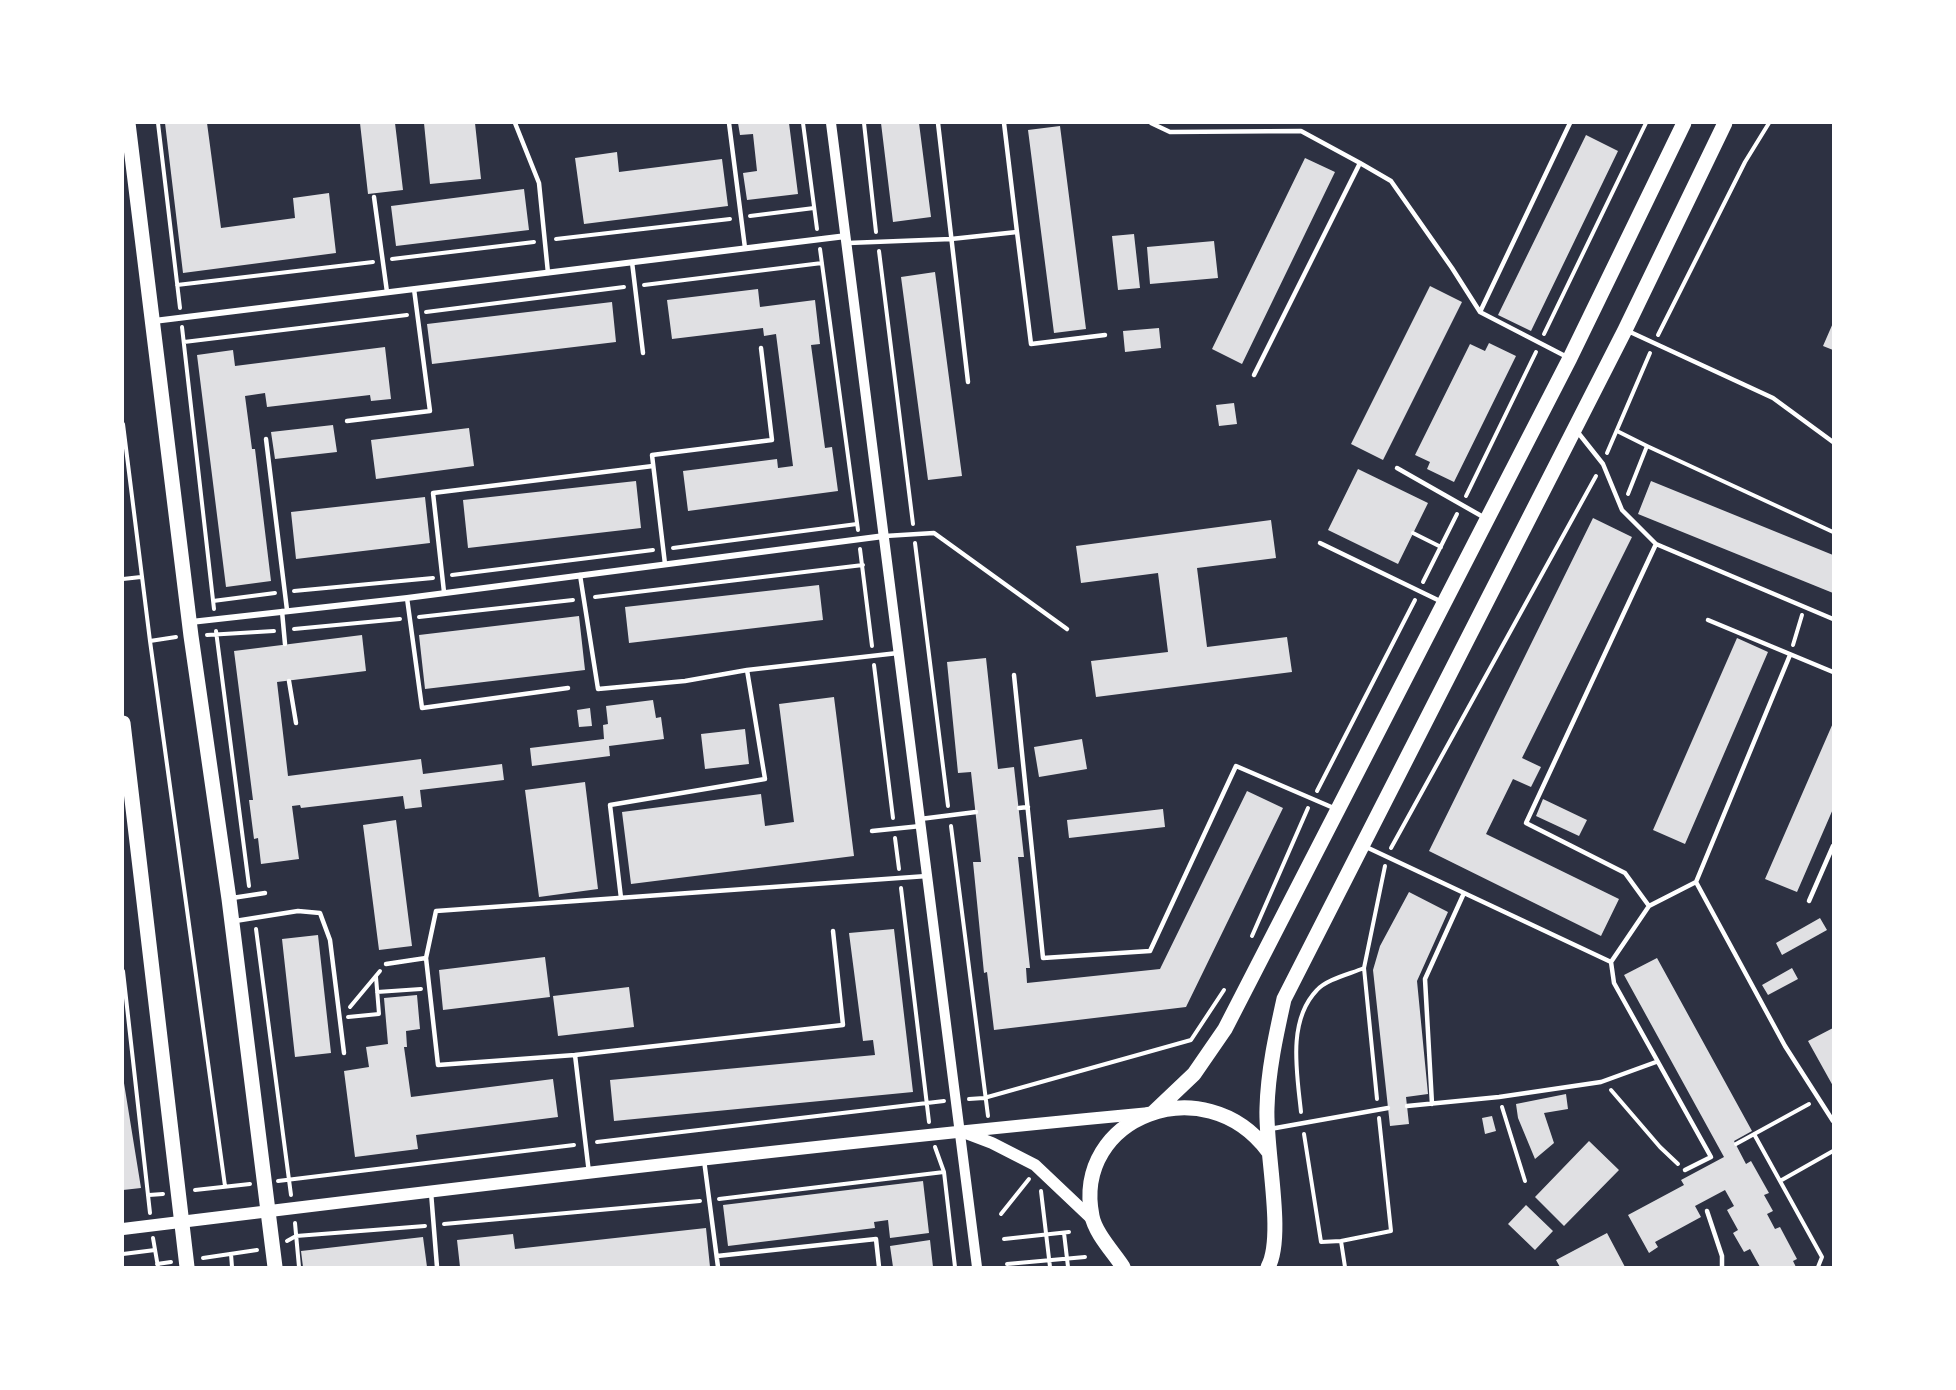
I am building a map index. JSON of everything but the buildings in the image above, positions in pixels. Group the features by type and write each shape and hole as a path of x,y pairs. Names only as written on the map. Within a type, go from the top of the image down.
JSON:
{"main road":[{"path":"128,123 190,629 229,899 275,1267"},
{"path":"1092,1219 1090,1198 1092,1182 1104,1152 1126,1128 1154,1112 1194,1074 1225,1029 1570,358 1684,123"},
{"path":"1280,1267 1267,1130 1270,1065 1284,999 1625,330 1725,123"},
{"path":"123,723 187,1264"},
{"path":"123,1229 431,1190 1185,1107 1217,1112 1246,1127 1268,1151"},
{"path":"959,1131 992,1143 1035,1165 1092,1219 1123,1267"},
{"path":"1268,1267 1276,1242"}],"street":[{"path":"831,123 977,1267"},
{"path":"154,321 819,239 847,240"},
{"path":"190,629 215,619 407,598 884,536"}],"lane":[{"path":"515,123 539,183 548,273"},
{"path":"729,123 745,248"},
{"path":"938,123 968,382"},
{"path":"1004,123 1031,344 1105,335"},
{"path":"1151,123 1170,132 1300,131 1391,181 1480,312 1570,358"},
{"path":"1300,131 1303,123"},
{"path":"1480,312 1569,123"},
{"path":"1254,375 1360,164"},
{"path":"374,197 387,292"},
{"path":"847,240 951,239 1017,232"},
{"path":"632,262 643,352"},
{"path":"347,421 430,411 414,289"},
{"path":"1625,330 1773,398 1833,442"},
{"path":"664,564 651,454 772,440 761,348"},
{"path":"1575,428 1603,464 1622,510 1656,544 1833,619"},
{"path":"266,439 285,592 285,644"},
{"path":"444,592 433,493 653,466"},
{"path":"1397,468 1487,520"},
{"path":"884,536 934,533 1067,629"},
{"path":"1320,543 1444,603"},
{"path":"1649,906 1625,873 1526,823 1656,544"},
{"path":"580,575 598,689 685,681 747,670 899,653"},
{"path":"407,598 422,708 568,688"},
{"path":"1708,620 1833,672"},
{"path":"1685,1170 1711,1157 1614,983 1611,962 1649,906 1696,882 1791,655"},
{"path":"621,898 610,805 765,779 747,670"},
{"path":"1014,675 1043,958 1150,951 1236,766 1339,810"},
{"path":"289,681 296,723"},
{"path":"1018,808 1028,807"},
{"path":"872,831 976,812"},
{"path":"1362,845 1611,962"},
{"path":"1809,901 1833,846"},
{"path":"833,932 843,1025 575,1055 438,1065 426,958 436,911 927,876"},
{"path":"1696,882 1785,1046 1821,1098 1833,1121"},
{"path":"229,899 265,893"},
{"path":"1432,1104 1425,979 1464,893"},
{"path":"232,922 254,916 298,911 320,913 330,939 344,1053"},
{"path":"386,964 426,958"},
{"path":"575,1055 589,1173"},
{"path":"1407,1106 1499,1097 1601,1082 1656,1062"},
{"path":"1267,1130 1388,1108"},
{"path":"704,1160 718,1267"},
{"path":"431,1190 437,1267"},
{"path":"1707,1211 1722,1256 1722,1267"},
{"path":"717,1256 876,1239 879,1267"}],"path":[{"path":"158,123 179,301"},
{"path":"803,123 859,539"},
{"path":"864,123 984,1098 990,1128"},
{"path":"1251,939 1312,799 1462,505 1646,124 1638,123"},
{"path":"1364,968 1318,988 1303,1011 1296,1054 1302,1124 1321,1242 1341,1241 1391,1231 1364,968 1387,857 1603,464 1654,343 1745,162 1769,123"},
{"path":"177,285 814,208"},
{"path":"184,342 822,263"},
{"path":"183,332 215,619"},
{"path":"123,424 141,577 225,1186"},
{"path":"1617,431 1833,532"},
{"path":"1622,510 1647,446"},
{"path":"213,601 442,577 857,524"},
{"path":"1413,533 1441,547"},
{"path":"190,629 284,630 583,599 863,565"},
{"path":"123,579 141,577"},
{"path":"1791,655 1805,607"},
{"path":"150,641 173,638"},
{"path":"340,1018 386,964"},
{"path":"123,971 150,1207"},
{"path":"340,1018 379,1014 376,977"},
{"path":"149,1195 984,1098 1191,1040 1230,981"},
{"path":"377,992 430,988"},
{"path":"1601,1082 1620,1097 1660,1147 1685,1170"},
{"path":"1499,1097 1525,1181"},
{"path":"1736,1144 1821,1098"},
{"path":"1754,1134 1822,1257 1818,1267"},
{"path":"1780,1181 1833,1151"},
{"path":"941,1164 944,1172 955,1267"},
{"path":"157,1264 187,1264 273,1248 296,1236 710,1201 944,1172"},
{"path":"1001,1214 1029,1179"},
{"path":"1041,1191 1049,1260 1052,1267"},
{"path":"294,1208 299,1267"},
{"path":"1004,1239 1066,1232 1068,1267"},
{"path":"1341,1241 1345,1267"},
{"path":"123,1254 155,1250"},
{"path":"231,1254 232,1267"},
{"path":"1007,1264 1085,1257"}]}
